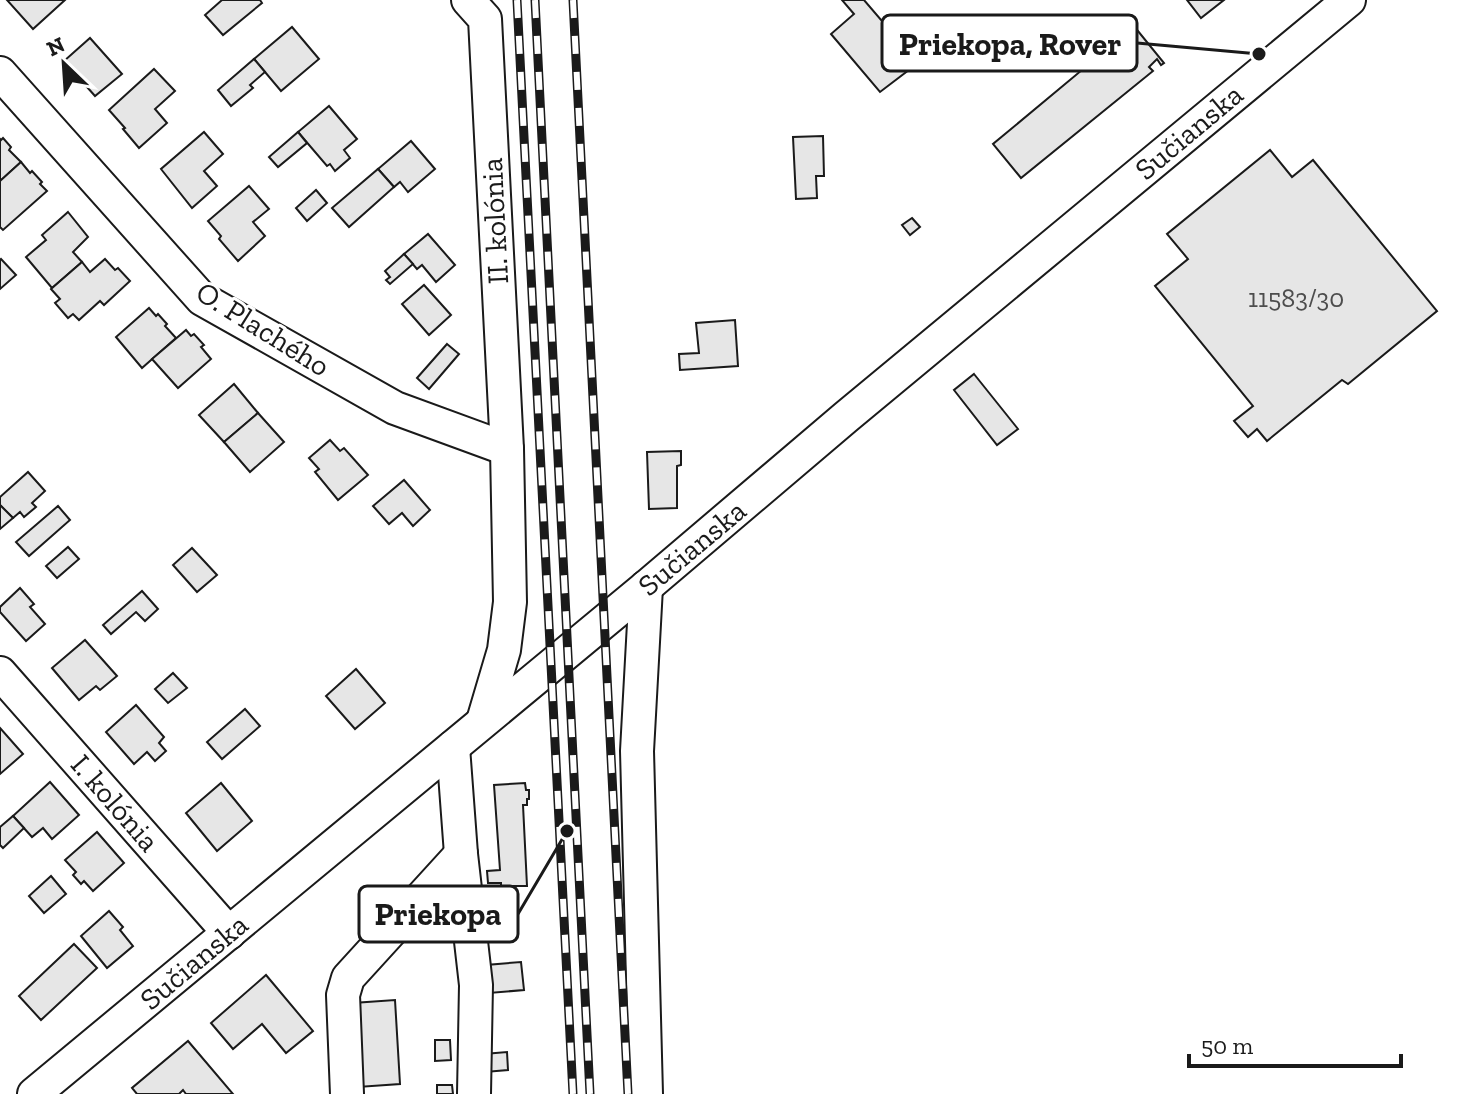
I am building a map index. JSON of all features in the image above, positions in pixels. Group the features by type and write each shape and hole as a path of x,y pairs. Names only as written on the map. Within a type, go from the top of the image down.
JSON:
{"street":[{"name":"Sučianska","path":"34,1094 1349,0"},
{"name":"II. kolónia","path":"479,6 507,449 510,602 504,650 483,721"},
{"name":"O. Plachého","path":"0,73 202,299 395,408 507,449"},
{"path":"646,587 637,751 646,1094"},
{"name":"I. kolónia","path":"0,673 229,933"},
{"path":"453,747 476,985 474,1094"},
{"path":"347,1094 343,995 348,978 461,854"}],"building":[{"path":"7,0 65,0 33,29"},
{"path":"222,0 260,0 262,3 223,35 205,15"},
{"path":"842,0 864,0 918,63 880,92 831,34 854,14"},
{"path":"1187,0 1224,0 1201,18"},
{"path":"1129,20 1164,63 1161,65 1157,59 1149,67 1153,71 1021,178 993,144 1088,65 1082,58 1087,54 1092,59 1130,27 1126,22"},
{"path":"292,27 319,59 281,91 254,59"},
{"path":"90,38 122,74 95,96 64,61"},
{"path":"254,59 265,72 250,85 253,88 231,106 218,90"},
{"path":"154,69 175,91 155,109 167,123 139,148 109,110"},
{"path":"329,106 357,139 344,150 350,158 335,171 298,132"},
{"path":"204,132 223,154 204,171 217,186 192,208 161,169"},
{"path":"298,132 307,143 278,167 269,157"},
{"path":"823,136 824,176 816,176 817,198 796,199 793,137"},
{"path":"3,138 21,162 0,181 0,139"},
{"path":"411,141 435,169 408,192 400,182 394,187 378,169"},
{"path":"1270,150 1292,177 1313,160 1437,311 1348,384 1342,380 1267,441 1257,429 1248,437 1234,421 1253,406 1155,286 1188,259 1167,234"},
{"path":"21,162 47,191 3,230 0,227 0,181"},
{"path":"378,169 394,187 349,227 332,208"},
{"path":"249,186 269,209 253,222 265,236 238,261 208,221"},
{"path":"316,190 327,203 307,221 296,208"},
{"path":"68,212 88,237 73,252 82,262 52,288 26,257 46,240 42,235"},
{"path":"912,218 920,227 910,235 902,225"},
{"path":"428,234 455,265 436,282 422,265 417,269 404,254"},
{"path":"404,254 413,264 390,284 386,280 390,277 385,271"},
{"path":"105,259 130,281 104,305 100,301 79,320 73,314 68,318 55,303 60,299 51,289 82,262 90,272"},
{"path":"0,260 16,275 0,289"},
{"path":"424,285 451,315 429,335 402,304"},
{"path":"149,308 167,324 165,326 176,338 142,368 116,337"},
{"path":"735,320 738,366 680,370 679,354 699,353 696,323"},
{"path":"186,330 204,345 201,347 211,359 178,388 152,359"},
{"path":"447,344 459,354 429,389 417,378"},
{"path":"974,374 1018,429 997,445 954,390"},
{"path":"234,384 258,413 224,442 199,415"},
{"path":"258,413 284,442 250,472 224,442"},
{"path":"330,440 340,451 344,448 368,475 338,500 315,472 319,469 309,458"},
{"path":"681,451 681,465 677,466 677,508 649,509 647,452"},
{"path":"28,472 45,491 32,503 36,507 24,517 20,512 13,518 0,505 0,497"},
{"path":"404,480 430,510 413,526 402,513 389,524 373,506"},
{"path":"0,505 13,518 0,529"},
{"path":"58,506 70,520 29,556 16,542"},
{"path":"68,547 79,559 57,578 46,566"},
{"path":"192,548 217,575 197,592 173,565"},
{"path":"20,588 34,604 30,607 45,624 26,641 0,612 0,607"},
{"path":"142,591 158,609 145,621 136,612 111,634 103,625"},
{"path":"85,640 117,676 100,690 96,686 79,700 52,668"},
{"path":"356,669 385,703 355,729 326,696"},
{"path":"173,673 187,688 168,703 155,689"},
{"path":"136,705 164,737 159,743 166,751 155,761 147,752 134,764 106,732"},
{"path":"245,709 260,726 222,759 207,742"},
{"path":"0,728 23,754 0,774"},
{"path":"50,782 79,815 52,839 43,828 32,837 13,816"},
{"path":"221,783 252,821 217,851 186,813"},
{"path":"525,783 526,790 529,790 527,805 523,805 527,886 488,883 487,871 500,870 494,785"},
{"path":"13,816 24,828 3,848 0,845 0,827"},
{"path":"97,832 124,863 93,891 84,881 81,884 73,875 76,872 65,860"},
{"path":"51,876 66,894 44,913 29,896"},
{"path":"109,911 123,927 120,930 133,946 107,968 81,936"},
{"path":"74,944 97,968 41,1020 19,996"},
{"path":"521,962 524,990 489,993 486,965"},
{"path":"266,975 313,1031 286,1053 262,1024 233,1049 211,1023"},
{"path":"395,1000 400,1084 358,1087 353,1003"},
{"path":"435,1040 450,1040 451,1060 435,1061"},
{"path":"188,1041 233,1094 186,1094 183,1090 179,1094 137,1094 132,1088"},
{"path":"507,1052 508,1070 485,1072 484,1054"},
{"path":"437,1085 452,1085 453,1094 437,1094"}],"railway":[{"path":"517,0 573,1094"},
{"path":"535,0 590,1094"},
{"path":"573,0 628,1094"}],"place":[{"name":"Priekopa, Rover","path":"1259,54"},
{"name":"Priekopa","path":"567,831"}]}
